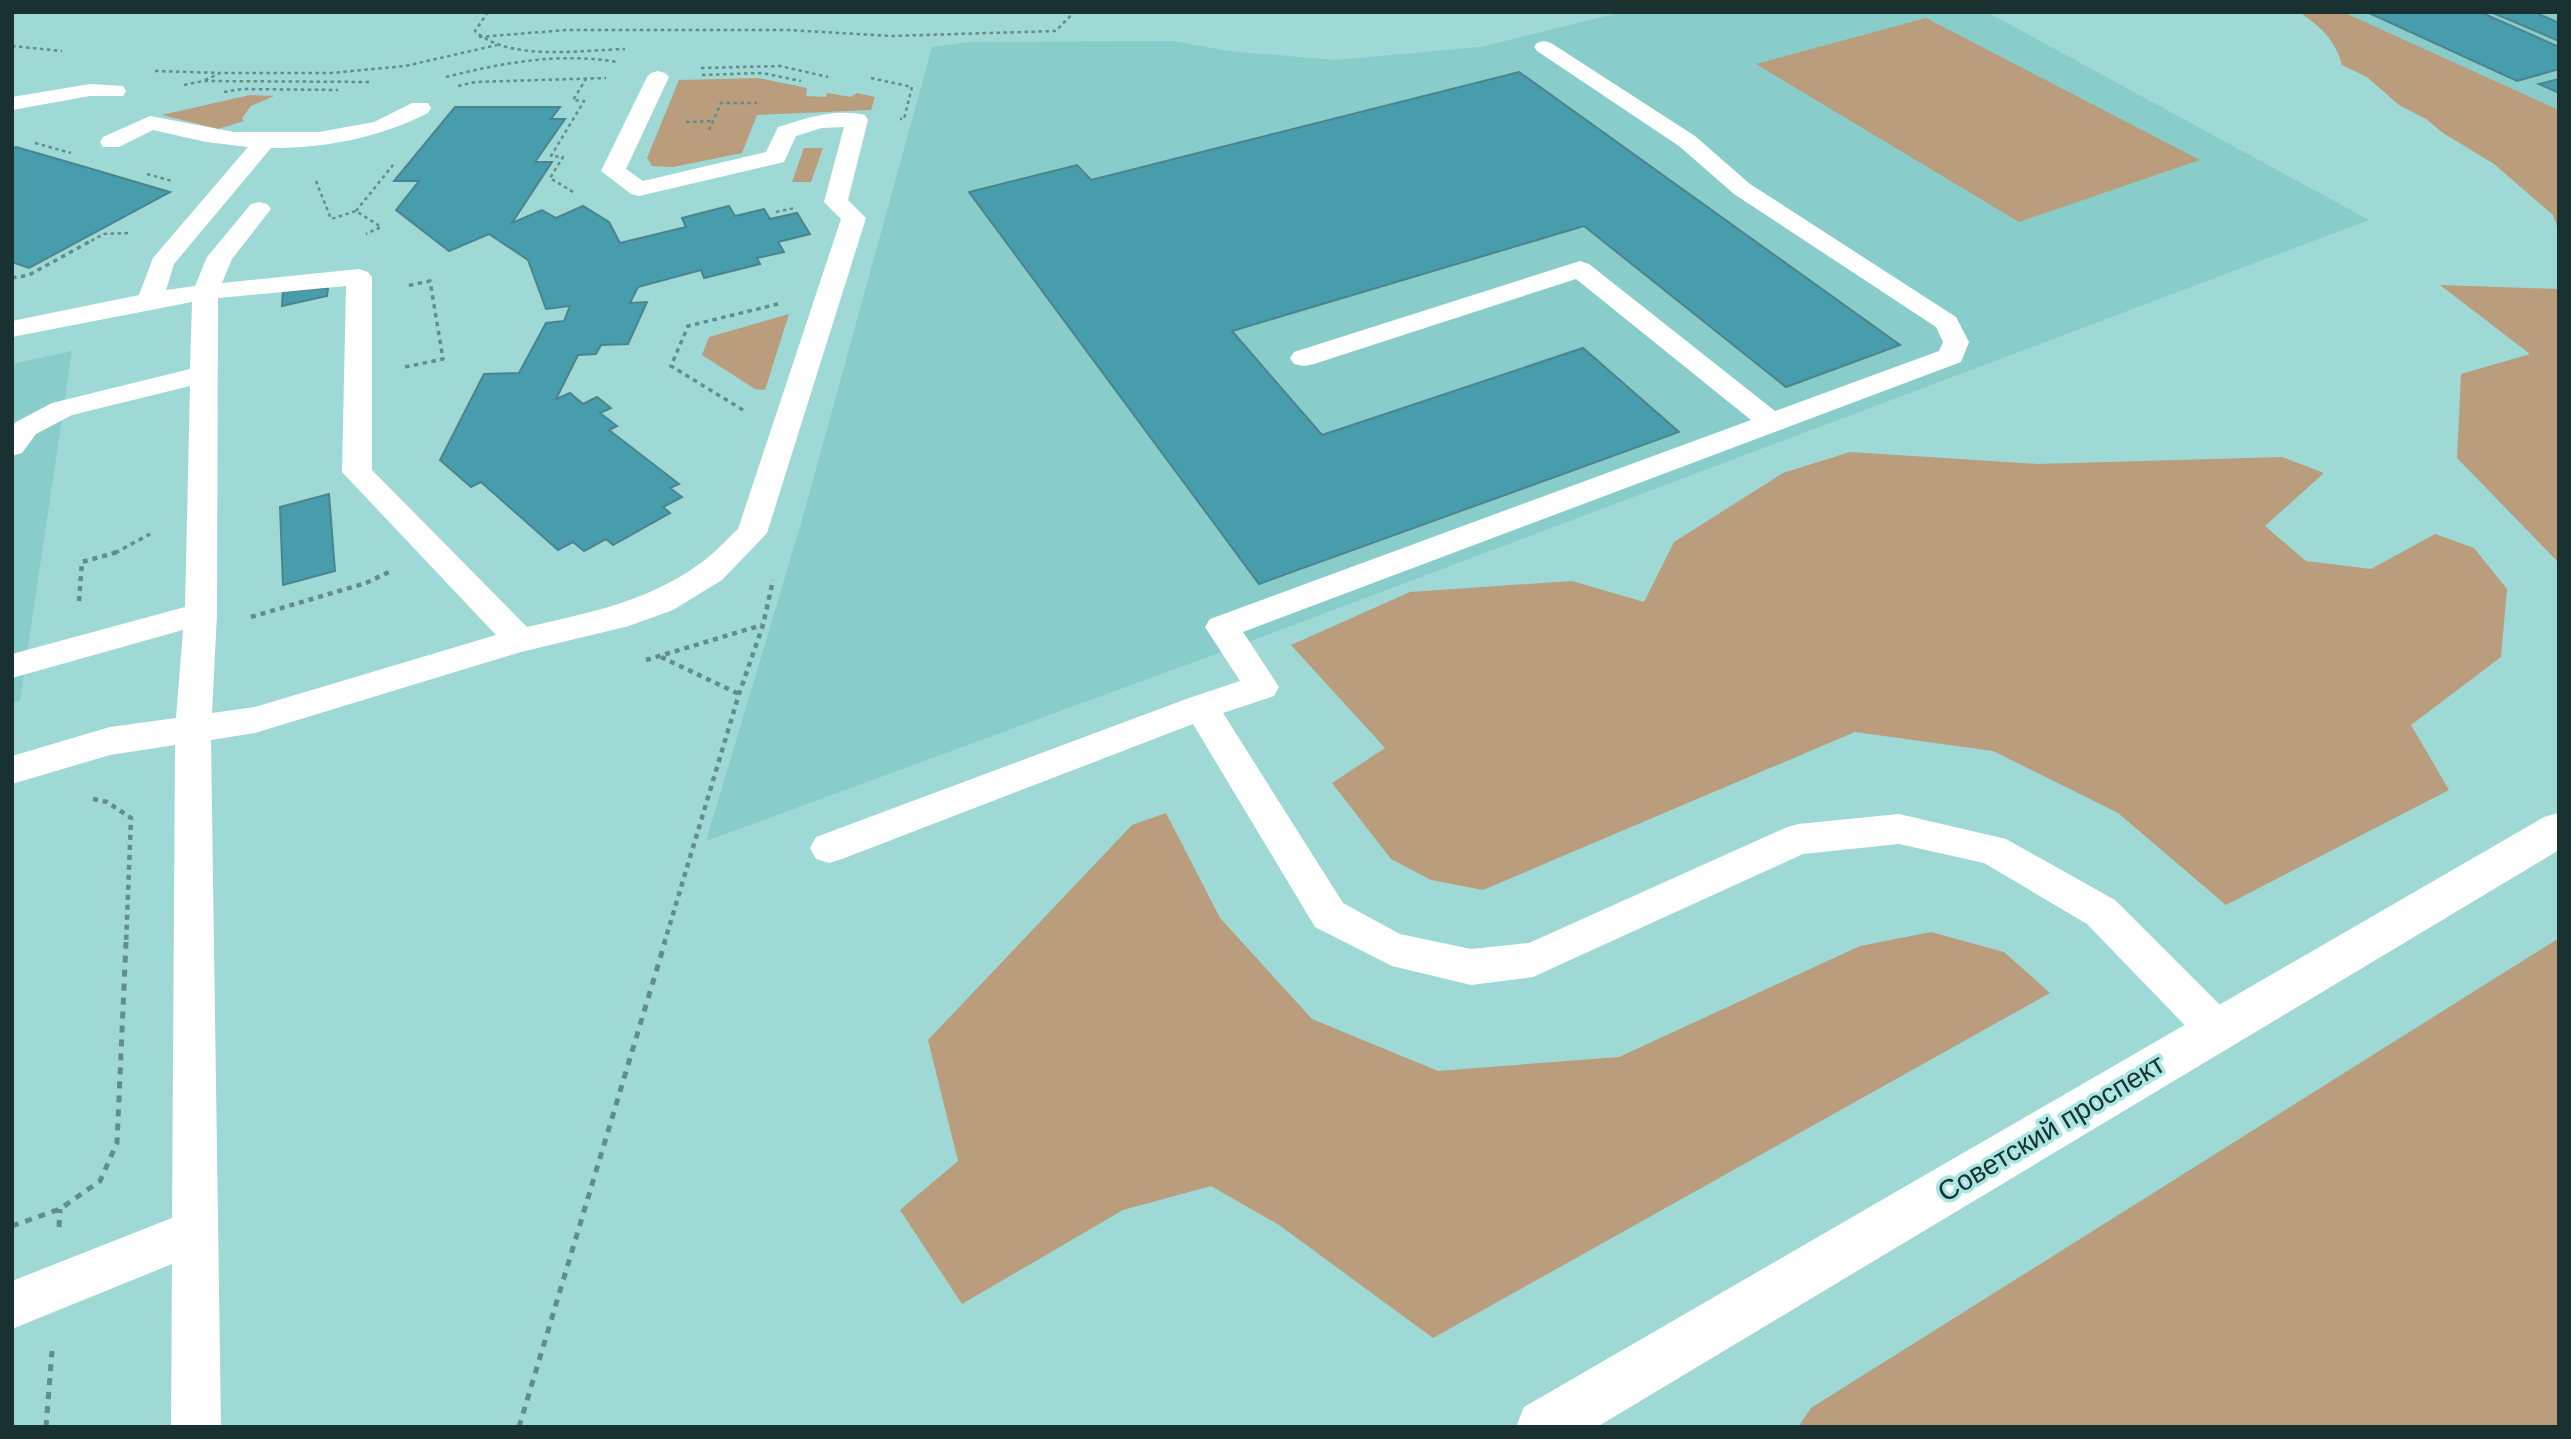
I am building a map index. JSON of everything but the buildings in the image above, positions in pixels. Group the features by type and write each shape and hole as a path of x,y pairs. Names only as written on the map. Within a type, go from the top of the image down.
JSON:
{"main road":[{"name":"Советский проспект","path":"1558,1423 2559,829"}],"lane":[{"path":"829,848 1201,707 1262,687 1222,627 1951,356 1956,341 1947,323 1742,189 1687,141 1544,47"},
{"path":"12,771 110,741 254,720 520,640 617,618 662,601 711,572 752,533 854,218 836,202 857,120 820,121 803,125 786,132 776,157 639,188 613,171 658,77"},
{"path":"12,104 90,90 115,91"},
{"path":"111,142 150,122 194,134 241,142 318,139 377,128 420,108"},
{"path":"150,300 162,263 264,142"},
{"path":"196,1427 193,730 201,614 205,292 220,257 259,208"},
{"path":"1304,358 1580,269 1772,423"},
{"path":"12,329 150,300 359,277 357,472 520,640"},
{"path":"13,450 26,428 62,409 205,374"},
{"path":"12,666 201,614"},
{"path":"1201,707 1329,915 1392,949 1471,967 1533,960 1798,839 1899,830 1993,850 2101,912 2217,1030"},
{"path":"12,1305 194,1232"}],"path":[{"path":"488,12 475,31 479,37 497,44 538,50 627,49"},
{"path":"479,37 566,30 788,30 891,36 1056,31 1073,13"},
{"path":"177,87 203,81 220,73 331,73 405,66 497,44"},
{"path":"439,79 466,72 549,60 585,59 627,65"},
{"path":"689,68 779,66 827,77 837,76"},
{"path":"871,78 912,87 904,119 894,119"},
{"path":"203,81 370,82"},
{"path":"776,212 811,208 813,219 840,206"},
{"path":"12,278 29,275 104,234 138,233"},
{"path":"399,369 443,359 430,281 404,286"},
{"path":"745,411 671,366 688,326 789,301"},
{"path":"78,610 82,562 124,550 149,536 158,526"},
{"path":"519,1427 763,625 774,580 752,533"},
{"path":"252,630 251,617 366,583 433,551"},
{"path":"661,657 740,694"},
{"path":"12,1226 60,1209 100,1181 117,1143 131,818 107,802 82,796"}],"shaded area":[{"path":"1622,12 1987,12 2369,220 1235,647 706,841 802,520 932,47 970,42 1174,41 1228,51 1336,60 1480,47"},
{"path":"2298,12 2343,12 2559,110 2559,232 2553,215 2494,164 2443,133 2426,119 2399,105 2367,77 2342,65 2336,48 2326,34"},
{"path":"2343,12 2559,12 2559,110"},
{"path":"1926,18 2200,160 2019,222 1756,64"},
{"path":"758,78 807,88 806,96 826,97 827,93 851,97 857,93 875,97 871,110 757,115 742,153 673,167 652,166 647,158 679,80"},
{"path":"250,95 274,96 251,106 242,118 244,121 218,129 162,115"},
{"path":"804,148 823,148 811,182 792,182"},
{"path":"2440,285 2559,289 2559,563 2457,458 2461,374 2530,354"},
{"path":"789,314 765,390 755,389 702,355 709,337"},
{"path":"72,351 20,701 12,703 12,364"},
{"path":"1850,452 2038,464 2282,457 2324,473 2265,526 2306,561 2371,569 2435,534 2474,548 2507,589 2501,657 2411,725 2449,790 2226,905 2118,813 1993,751 1855,732 1483,890 1431,880 1391,859 1332,783 1385,748 1291,645 1410,592 1572,581 1644,602 1674,542 1783,473"},
{"path":"1166,813 1220,918 1312,1019 1438,1071 1619,1057 1860,946 1931,932 2004,952 2050,993 1433,1338 1279,1225 1211,1186 1123,1210 962,1304 900,1210 958,1161 928,1040 1132,825"},
{"path":"2559,938 2559,1427 1798,1427 1811,1408"}]}
